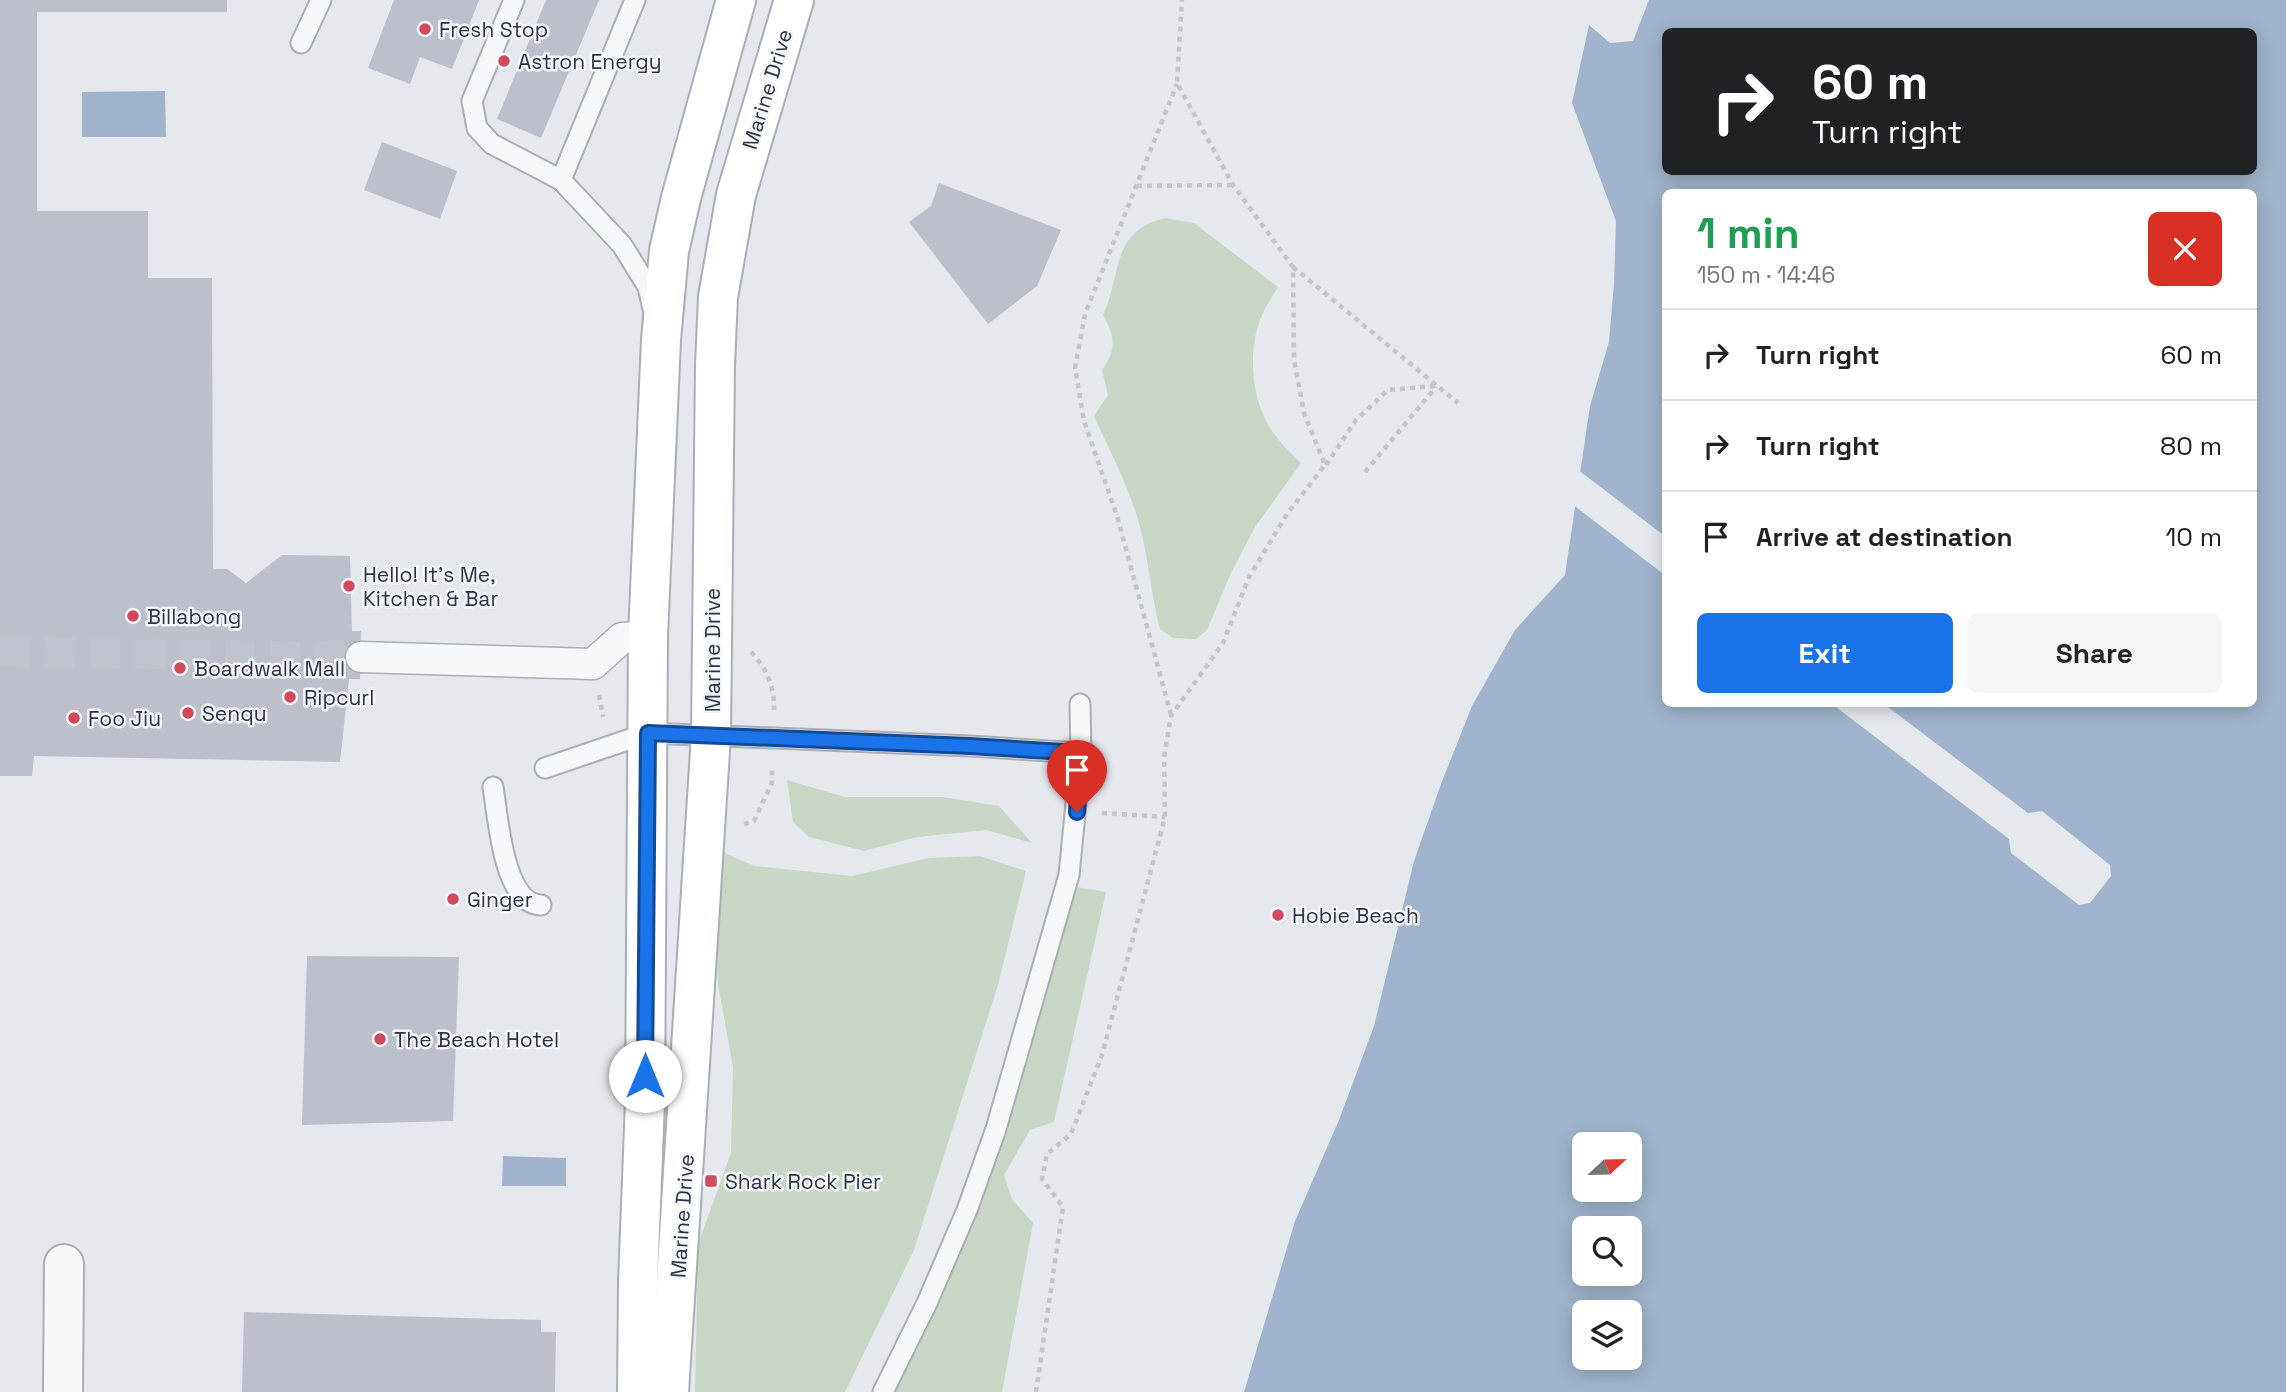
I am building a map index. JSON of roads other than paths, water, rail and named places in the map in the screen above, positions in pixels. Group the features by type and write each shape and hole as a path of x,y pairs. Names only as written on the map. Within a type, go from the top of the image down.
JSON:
{"main road":[{"name":"Marine Drive","path":"637,1392 645,1102 648,636 661,340 669,251 736,0"},
{"name":"Marine Drive","path":"669,1392 711,735 718,297 736,195 794,0"}],"street":[{"path":"361,657 593,664 622,638 648,636"},
{"path":"63,1392 64,1264"}],"lane":[{"path":"301,43 321,0"},
{"path":"514,0 472,101 472,114 477,128 492,144 561,180 622,245 648,287 661,340"},
{"path":"561,180 635,0"},
{"path":"883,1392 927,1303 967,1210 996,1129 1069,875 1081,753 1080,704"},
{"path":"545,768 648,733 1081,753"},
{"path":"494,787 508,870 519,894 534,905 541,905"}],"water":[{"path":"1649,0 2286,0 2286,1392 1244,1392 1295,1221 1339,1120 1374,1026 1414,861 1441,784 1472,706 1515,630 1565,575 1590,406 1609,342 1614,284 1616,221 1572,103 1589,25 1610,43 1633,41"},
{"path":"165,91 166,137 82,137 82,92"},
{"path":"503,1156 566,1158 566,1186 502,1186"}],"tunnel":[{"path":"0,652 361,657"}],"place":[{"name":"Fresh Stop","path":"425,29"},
{"name":"Astron Energy","path":"504,61"},
{"name":"Hello! It's Me, Kitchen & Bar","path":"349,586"},
{"name":"Billabong","path":"133,616"},
{"name":"Boardwalk Mall","path":"180,668"},
{"name":"Ripcurl","path":"290,697"},
{"name":"Senqu","path":"188,713"},
{"name":"Foo Jiu","path":"74,718"},
{"name":"Ginger","path":"453,899"},
{"name":"Hobie Beach","path":"1278,915"},
{"name":"The Beach Hotel","path":"380,1039"},
{"name":"Shark Rock Pier","path":"711,1181"}]}
